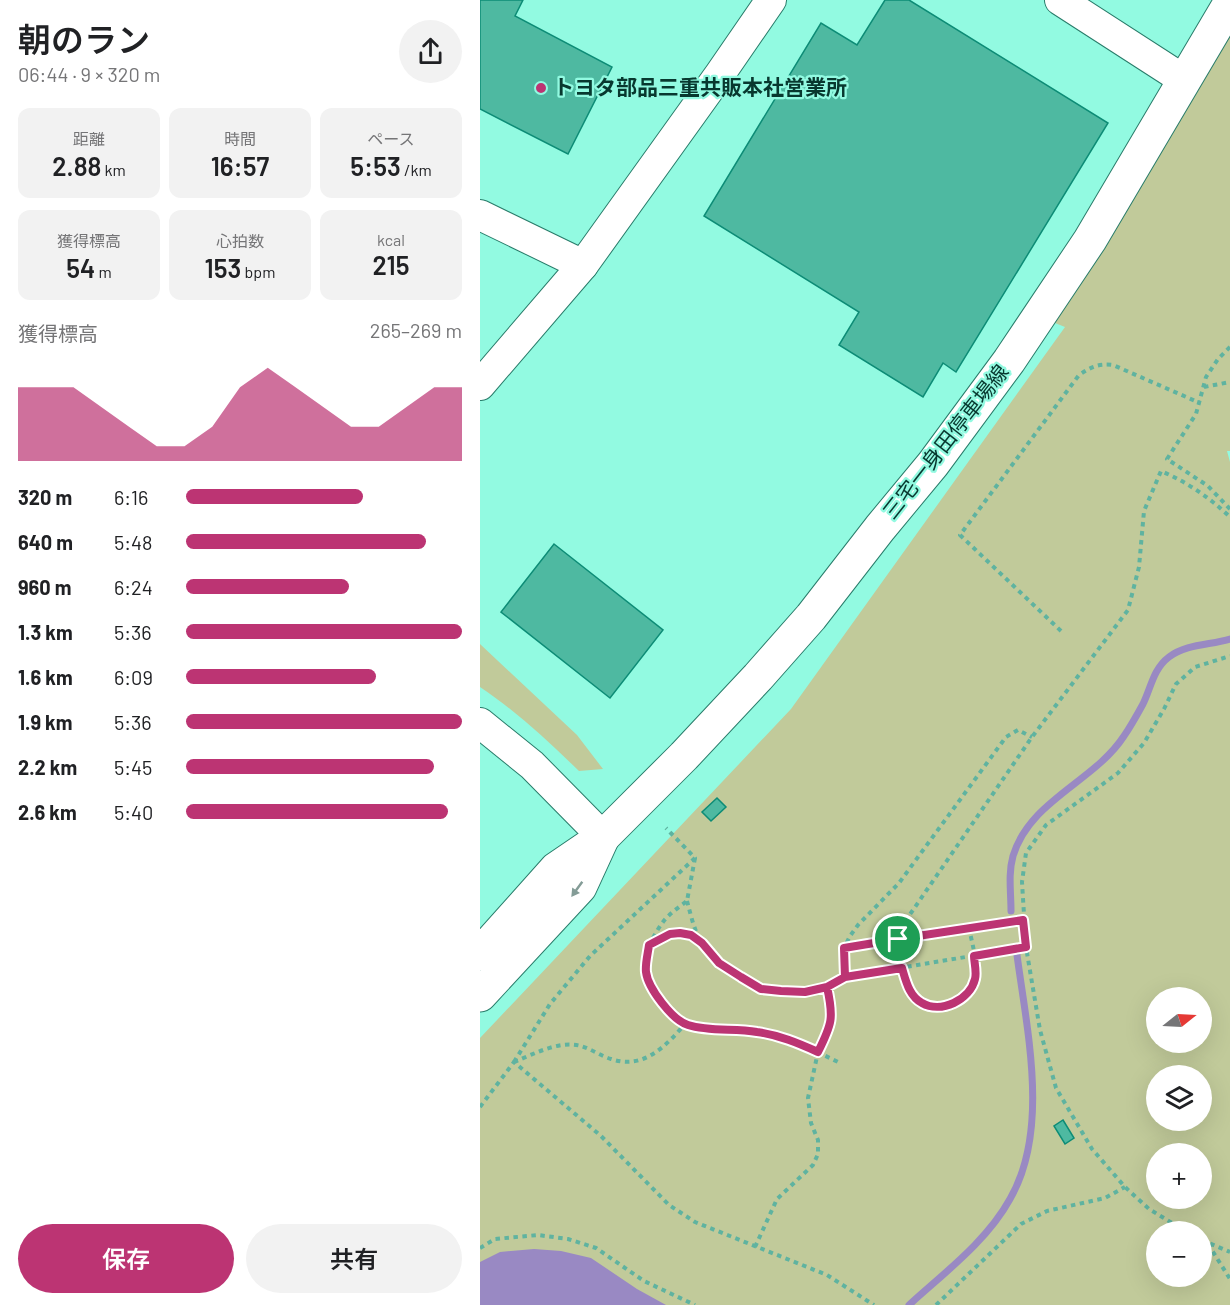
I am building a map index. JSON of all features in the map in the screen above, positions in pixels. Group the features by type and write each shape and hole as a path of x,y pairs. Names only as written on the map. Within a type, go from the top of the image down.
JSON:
{"main road":[{"name":"三宅一身田停車場線","path":"480,954 556,869 603,837 684,756 758,677 811,616 933,464 1009,361 1090,240 1230,3"},
{"name":"三宅一身田停車場線","path":"480,995 580,887 603,837"}],"street":[{"path":"480,385 583,265 771,0"},
{"path":"1060,0 1184,80"},
{"path":"480,215 583,265"},
{"path":"480,723 532,765 603,837"}],"path":[{"path":"1230,347 1218,359 1206,377 1196,414 1167,459 1208,486 1230,509"},
{"path":"1061,631 960,535 1079,375 1090,367 1102,364 1113,365 1200,403"},
{"path":"1204,387 1230,382"},
{"path":"969,928 975,979 971,987 952,1006 941,1008 922,1004 909,990 902,968 898,939 902,927 1032,737 1128,610 1139,567 1144,511 1161,471 1179,479 1215,502 1230,517"},
{"path":"1169,1221 1149,1209 1125,1187 1092,1149 1056,1088 1040,1030 1026,947 1022,882 1026,853 1046,825 1118,773 1144,743 1164,710 1176,684 1195,668 1230,656"},
{"path":"845,977 844,948 858,925 899,883 1006,737 1018,730 1032,737"},
{"path":"666,828 695,858"},
{"path":"695,858 687,901 692,921 702,943"},
{"path":"480,1107 514,1062 550,1004 590,956 695,858"},
{"path":"687,901 663,920 649,945 646,972 654,993 669,1011 685,1024 721,1030 754,1031 776,1036 794,1041 838,1062"},
{"path":"844,948 1023,920"},
{"path":"649,945 670,934 691,935 702,943 719,963 761,989 805,992 827,987 845,977 1026,947"},
{"path":"755,1246 777,1199 813,1165 818,1154 818,1140 811,1123 808,1098 818,1052 831,1024 832,1010 827,987"},
{"path":"514,1062 542,1050 561,1046 580,1046 614,1060 631,1063 656,1054 685,1024"},
{"path":"514,1062 601,1136 669,1206 695,1222 827,1275 873,1305"},
{"path":"936,1305 1021,1224 1047,1211 1105,1198 1125,1187"},
{"path":"480,1248 495,1239 538,1235 568,1239 596,1248 644,1281 695,1305"},
{"path":"1212,1245 1230,1252"},
{"path":"1212,1250 1230,1279"}],"green space":[{"path":"1230,24 1230,451 1227,451 1230,462 1230,1305 480,1305 480,1038 791,709 1065,327 1050,321"},
{"path":"480,644 577,735 603,769 579,771 519,716 480,687"}],"shaded area":[{"path":"534,1249 561,1251 591,1258 637,1289 666,1305 480,1305 480,1262 500,1252"}],"building":[{"name":"トヨタ部品三重共販本社営業所","path":"480,0 523,0 515,16 612,67 568,154 480,109"},
{"path":"885,0 909,0 1108,123 956,372 943,363 923,397 839,345 859,312 704,216 821,23 857,45"},
{"path":"554,544 663,630 610,698 501,612"},
{"path":"717,798 726,807 711,821 702,812"},
{"path":"1063,1120 1074,1138 1065,1144 1054,1126"}],"waterway":[{"path":"1011,911 1011,863 1021,837 1033,820 1111,752 1134,720 1159,667 1169,657 1198,645 1230,639"},
{"path":"909,1305 964,1256 989,1229 1010,1199 1022,1172 1029,1142 1032,1080 1030,1047 1017,955"}],"place":[{"name":"トヨタ部品三重共販本社営業所","path":"541,88"}],"route":[{"path":"898,939 844,948 845,977 827,987 832,1010 831,1024 818,1052 794,1041 754,1031 721,1030 685,1024 669,1011 654,993 646,972 649,945 670,934 680,933 691,935 702,943 719,963 761,989 805,992 827,987 845,977 902,968 909,990 922,1004 941,1008 952,1006 966,994 975,979 974,956 1026,947 1023,920 898,939"}]}
